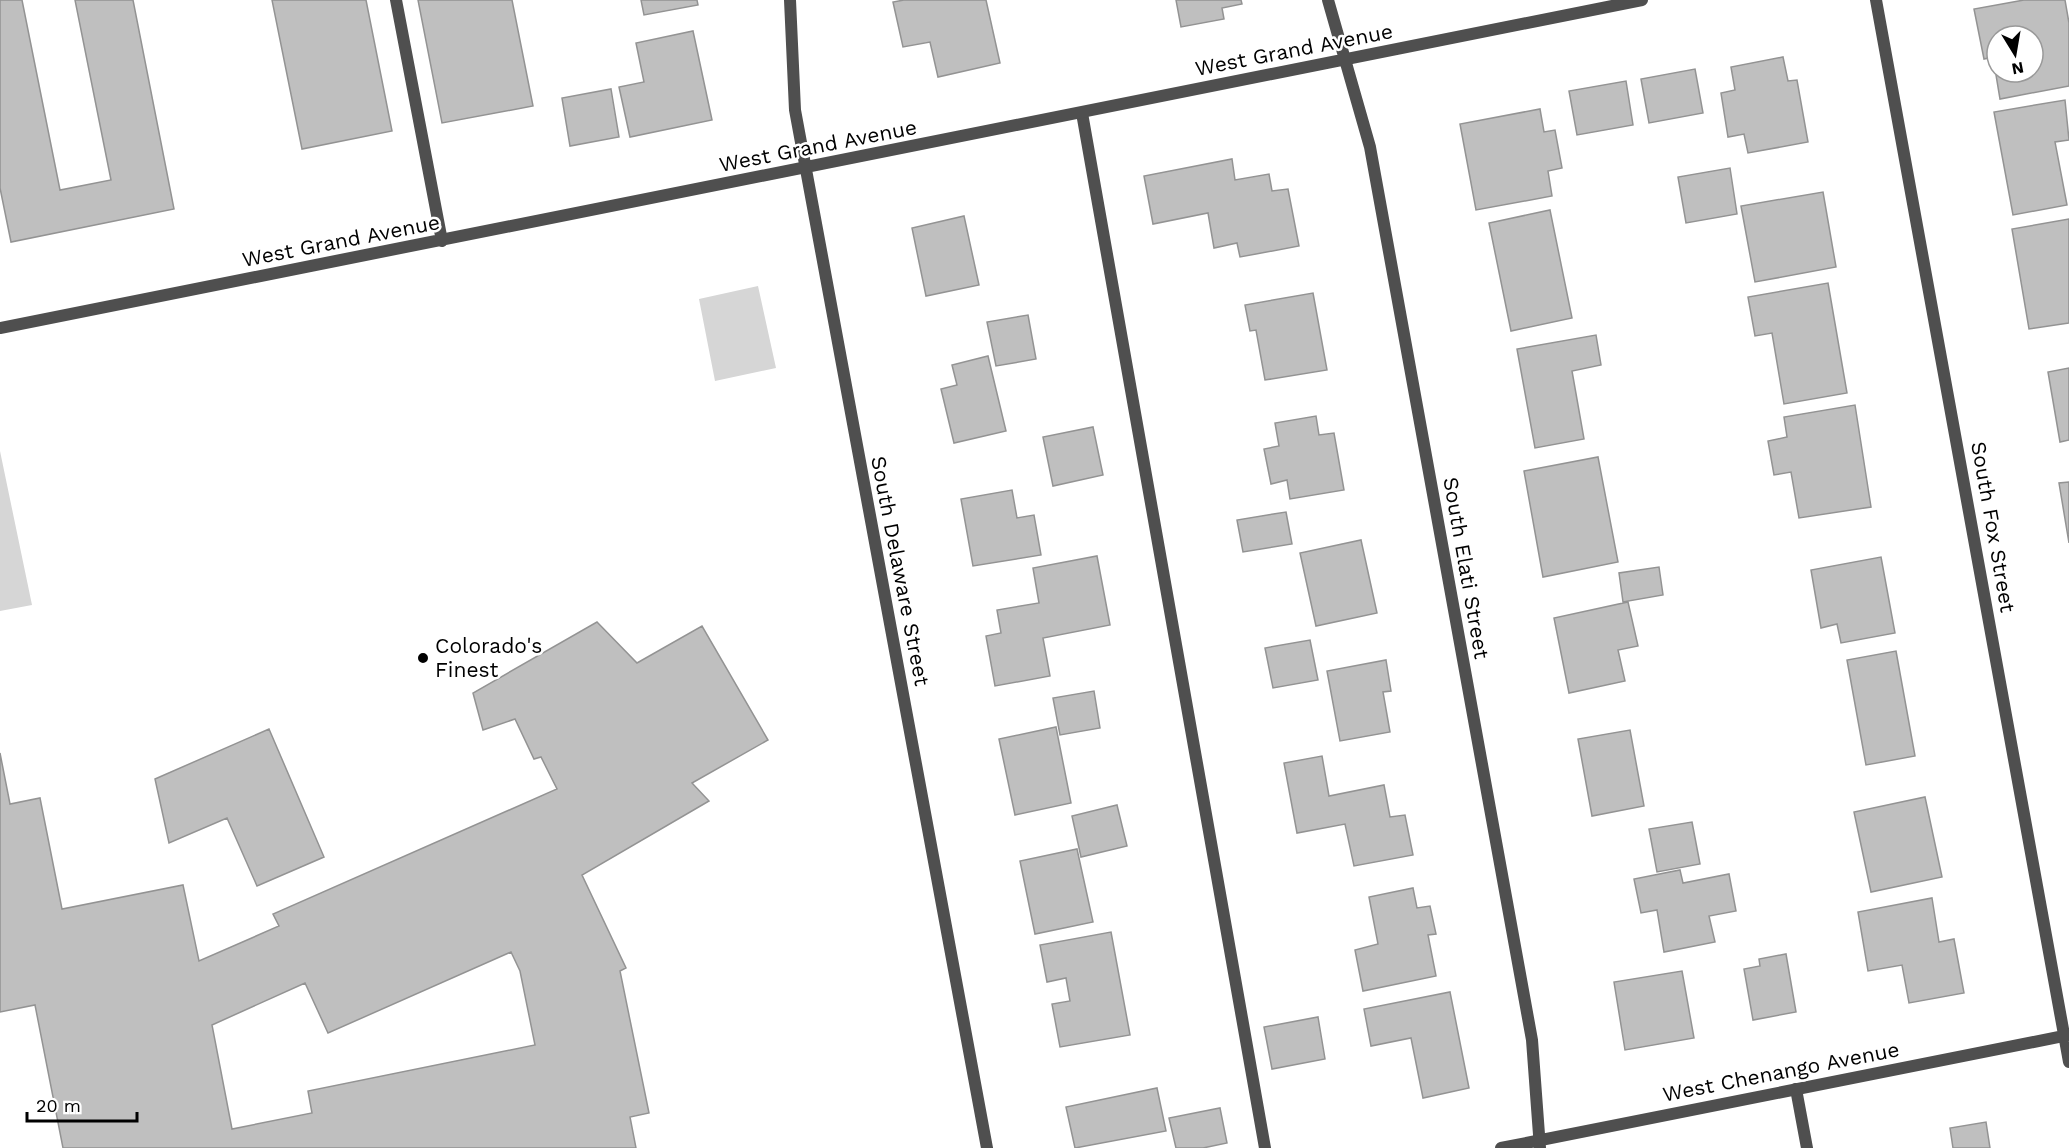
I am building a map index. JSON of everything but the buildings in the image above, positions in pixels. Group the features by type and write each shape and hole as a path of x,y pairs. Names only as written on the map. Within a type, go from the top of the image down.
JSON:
{"street":[{"path":"396,0 442,241"},
{"name":"South Delaware Street","path":"789,0 795,110 987,1148"},
{"name":"South Elati Street","path":"1328,0 1370,147 1532,1040 1540,1144"},
{"name":"West Grand Avenue","path":"0,328 806,169 1642,0"},
{"name":"South Fox Street","path":"1876,0 2067,1035 2069,1062"},
{"path":"1082,113 1265,1148"},
{"name":"West Chenango Avenue","path":"1501,1148 1540,1144 1796,1089 2067,1035"},
{"path":"1796,1089 1807,1148"}],"shaded area":[{"path":"758,286 776,368 715,381 699,299"},
{"path":"0,451 32,605 0,611"}],"place":[{"name":"Colorado's Finest","path":"423,658"}]}
